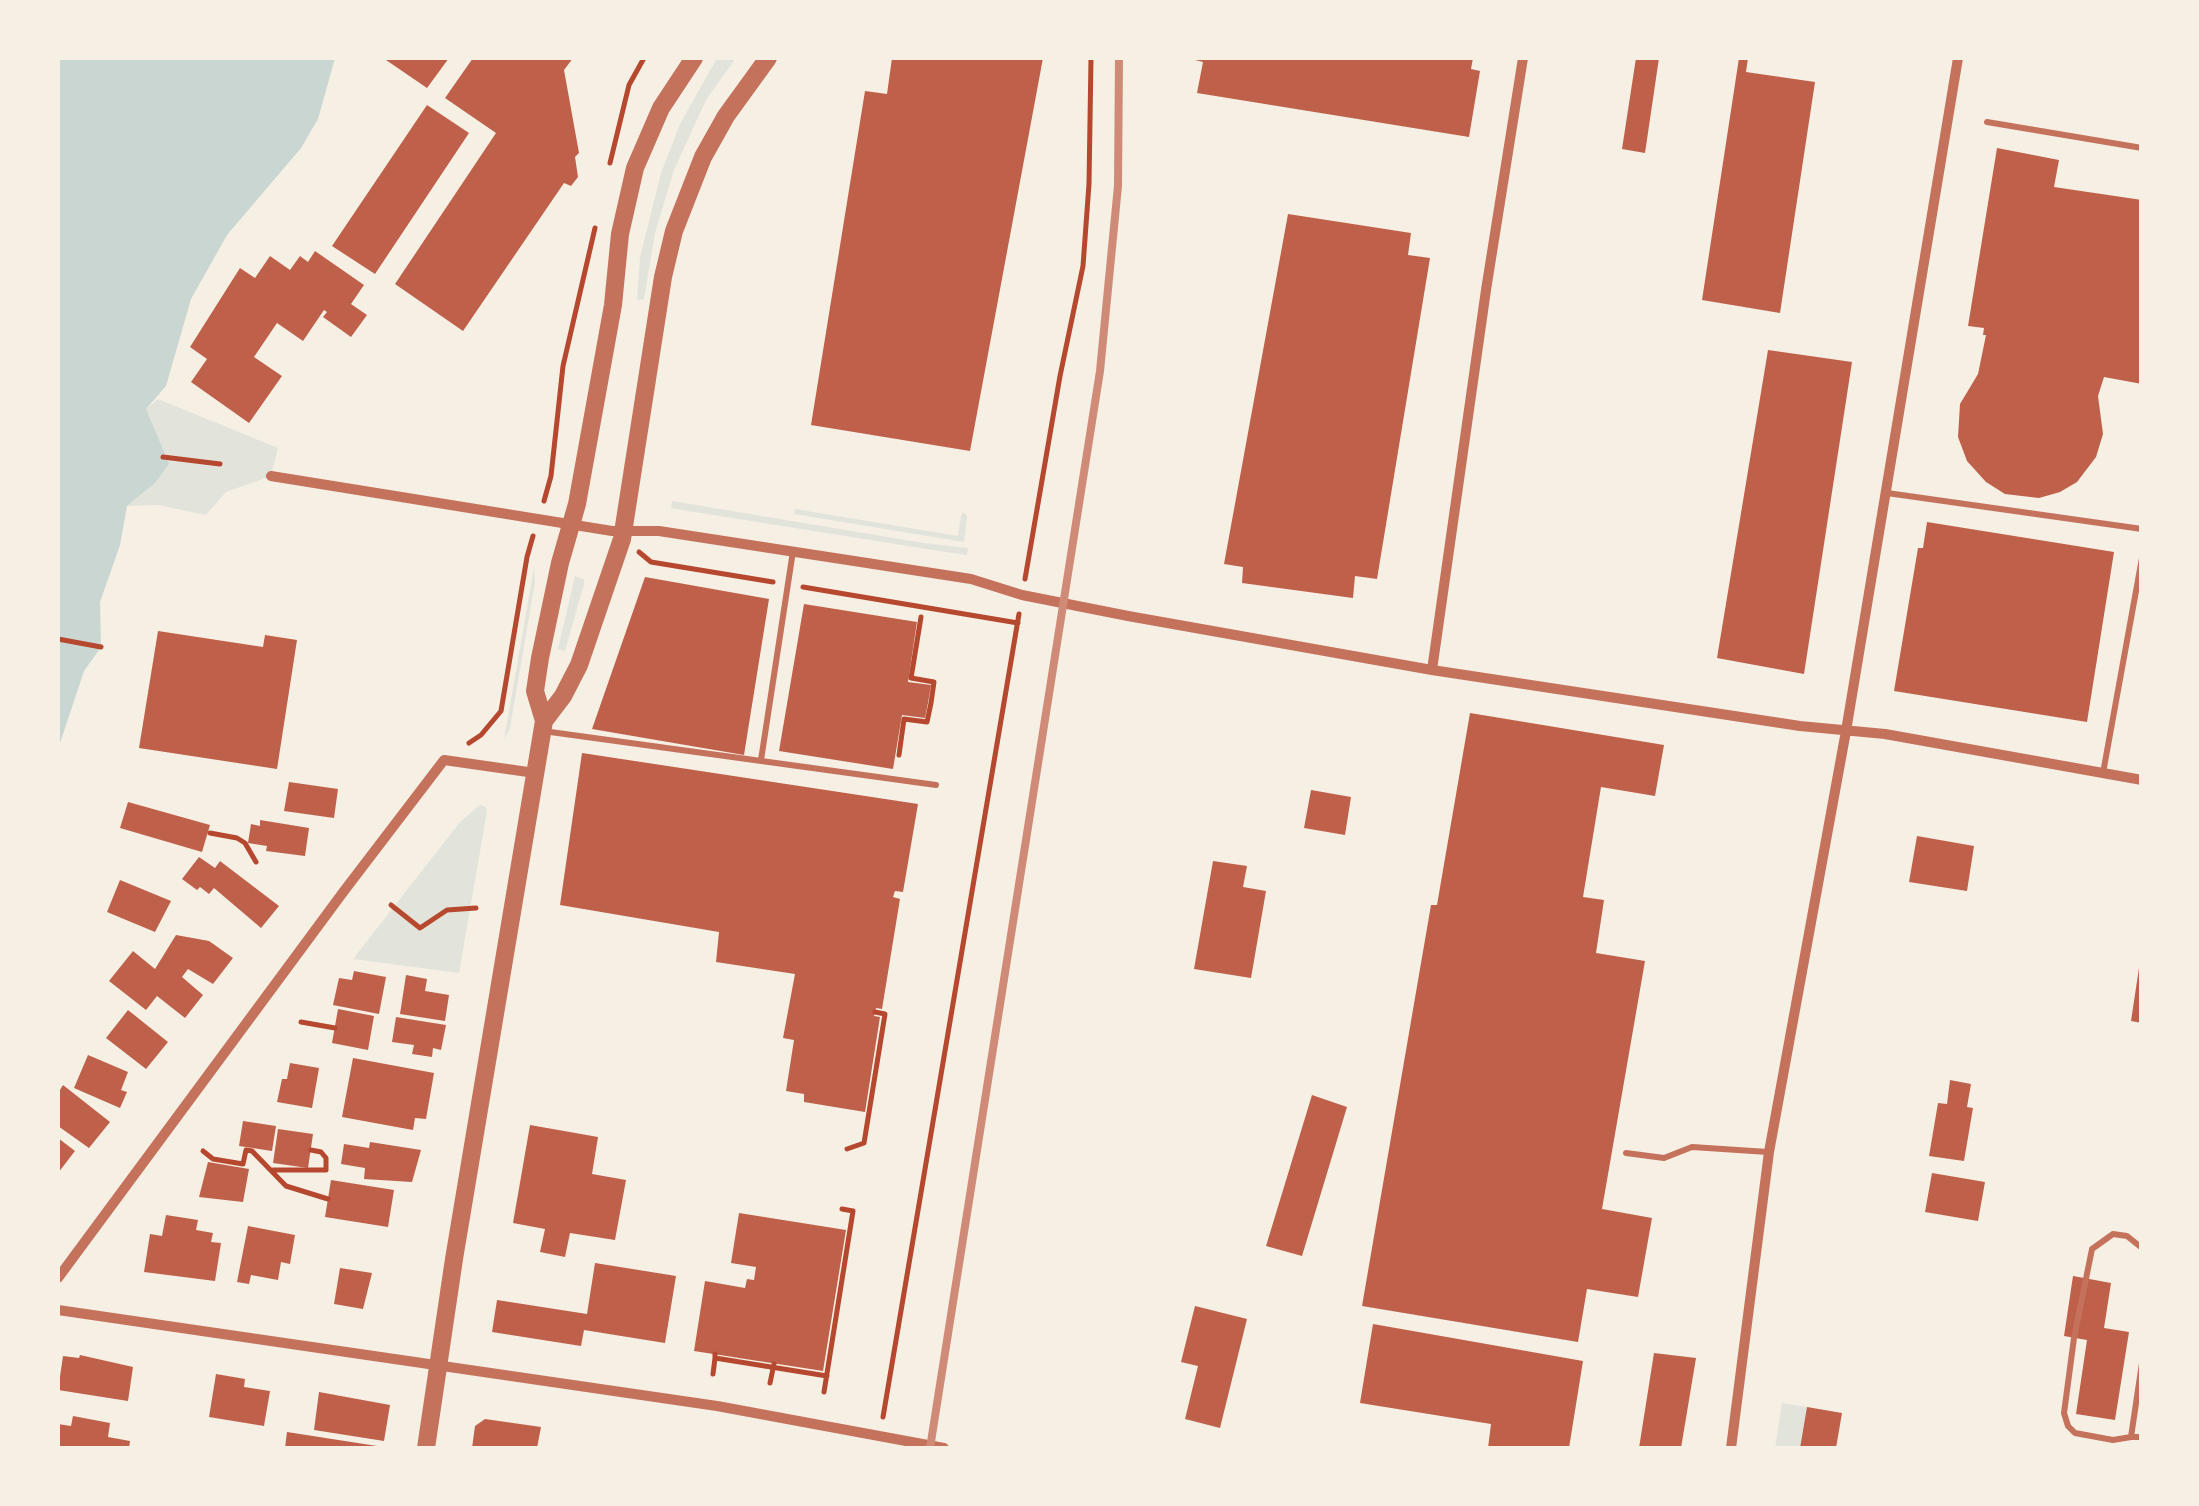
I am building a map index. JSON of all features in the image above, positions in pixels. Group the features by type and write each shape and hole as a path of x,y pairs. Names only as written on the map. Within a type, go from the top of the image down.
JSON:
{"street":[{"path":"426,1448 543,726 535,691 612,305 620,234 635,168 660,108 694,58"},
{"path":"543,726 578,665 624,531 662,277 674,231 711,142 768,58"},
{"path":"1432,670 1523,58"},
{"path":"1731,1448 1770,1152 1846,730 1958,58"},
{"path":"271,476 571,525 660,531 972,579 1022,595 1128,616 1432,670 1895,736 2142,780"},
{"path":"58,1278 444,760 535,773"},
{"path":"58,1310 716,1406 944,1448"}],"lane":[{"path":"1987,122 2142,148"},
{"path":"1886,493 2142,530"},
{"path":"761,760 793,552"},
{"path":"2103,774 2142,558"},
{"path":"543,726 936,785"},
{"path":"1626,1153 1664,1158 1692,1147 1770,1152"},
{"path":"2142,1248 2126,1236 2112,1234 2092,1249 2064,1413 2075,1433 2113,1440 2142,1437"},
{"path":"2131,1437 2142,1363"}],"path":[{"path":"608,174 629,85 642,60 632,58"},
{"path":"1026,576 1083,266 1091,58"},
{"path":"546,492 564,366 598,212"},
{"path":"163,456 220,464"},
{"path":"550,476 555,486"},
{"path":"444,760 481,735 501,711 529,550"},
{"path":"640,554 651,562 1018,623"},
{"path":"885,1401 1020,608"},
{"path":"899,754 904,718 928,722 934,682 911,678 921,617"},
{"path":"58,639 101,647"},
{"path":"210,833 245,843 256,862"},
{"path":"391,905 420,928 447,910 476,908"},
{"path":"847,1148 864,1143 885,1014 875,1012"},
{"path":"301,1022 334,1028"},
{"path":"204,1151 213,1159 243,1164 246,1150 252,1151 286,1186 328,1199"},
{"path":"273,1170 326,1170 326,1158 311,1150"},
{"path":"824,1392 854,1211 842,1209"},
{"path":"712,1374 715,1356 827,1376"},
{"path":"770,1383 773,1365"}],"shaded area":[{"path":"58,58 335,58 318,119 301,148 227,235 191,299 166,386 146,409 169,464 155,483 127,506 120,545 100,602 101,647 84,671 58,749"},
{"path":"717,58 736,58 706,100 674,170 655,233 644,299 637,300 640,257 661,173 680,124"},
{"path":"158,399 278,448 271,476 226,492 206,515 158,505 127,506 155,483 146,409"},
{"path":"672,501 968,548 967,555 676,509 671,508"},
{"path":"795,509 958,536 963,512 967,516 964,542 794,514"},
{"path":"534,567 535,582 510,728 504,740"},
{"path":"575,576 584,579 584,584 565,651 558,649"},
{"path":"480,805 487,811 459,973 353,959 460,822"},
{"path":"1782,1403 1807,1407 1800,1448 1775,1448"}],"building":[{"path":"388,58 449,58 427,88"},
{"path":"473,58 573,58 564,70 579,153 575,157 578,177 571,186 564,183 463,331 395,284 496,133 445,98"},
{"path":"892,58 1043,58 970,451 811,425 865,91 887,94"},
{"path":"1187,58 1473,58 1471,69 1480,71 1469,137 1197,93 1203,62"},
{"path":"1636,58 1659,58 1645,153 1622,149"},
{"path":"1739,58 1748,58 1746,72 1815,82 1780,313 1702,300"},
{"path":"427,105 469,133 375,274 332,246"},
{"path":"1997,148 2059,160 2054,187 2142,200 2142,384 2104,377 2098,396 2103,434 2096,457 2077,482 2039,498 2005,494 1986,482 1967,461 1958,437 1960,404 1978,374 1986,335 1984,328 1968,326"},
{"path":"1288,214 1411,233 1408,255 1430,258 1377,579 1355,576 1353,598 1242,583 1243,567 1224,564"},
{"path":"315,251 364,285 351,304 367,315 351,337 323,317 327,312 324,310 303,341 277,323 254,357 282,376 249,423 191,382 207,359 190,347 240,268 255,278 270,256 290,270 300,256 308,262"},
{"path":"1768,350 1852,362 1804,674 1717,658"},
{"path":"1927,522 2114,552 2087,722 1894,691 1918,548 1923,548"},
{"path":"645,577 769,599 744,755 592,729"},
{"path":"804,604 917,622 908,682 931,685 925,718 902,715 893,769 779,751"},
{"path":"158,631 263,647 265,635 297,640 277,769 139,748"},
{"path":"1470,713 1664,745 1655,796 1601,787 1583,897 1604,900 1596,953 1645,961 1602,1209 1652,1218 1638,1297 1587,1289 1578,1342 1362,1306 1431,905 1437,905"},
{"path":"582,753 918,804 903,892 895,891 893,897 900,899 882,1009 876,1008 874,1016 880,1017 865,1112 804,1102 804,1094 786,1091 794,1040 783,1038 795,974 716,962 719,932 560,905"},
{"path":"289,782 338,789 334,818 284,811"},
{"path":"1311,790 1351,797 1345,835 1304,828"},
{"path":"128,802 210,825 202,852 120,828"},
{"path":"260,820 309,828 305,856 266,851 267,846 248,843 251,824 260,826"},
{"path":"1917,836 1974,846 1967,891 1909,882"},
{"path":"199,857 215,868 220,861 279,906 261,928 214,888 209,894 182,879"},
{"path":"1213,861 1247,866 1243,887 1266,891 1251,978 1194,969"},
{"path":"120,880 171,901 155,932 107,912"},
{"path":"176,935 209,941 233,958 213,984 188,969 182,977 203,995 185,1018 157,996 146,1010 109,981 133,951 155,969"},
{"path":"2142,968 2142,1023 2131,1021"},
{"path":"354,971 386,977 379,1014 333,1005 339,978 352,980"},
{"path":"406,975 427,979 425,991 449,995 445,1021 400,1014"},
{"path":"338,1009 374,1016 368,1050 332,1043"},
{"path":"128,1010 168,1042 146,1069 106,1038"},
{"path":"396,1017 446,1025 441,1050 433,1048 432,1057 412,1054 414,1045 392,1042"},
{"path":"88,1055 128,1072 121,1090 127,1092 120,1108 74,1088"},
{"path":"353,1058 434,1073 426,1119 415,1118 413,1130 342,1117"},
{"path":"290,1063 319,1068 312,1108 277,1102"},
{"path":"1950,1080 1971,1084 1967,1107 1973,1108 1964,1161 1929,1156 1938,1103 1947,1104"},
{"path":"63,1085 110,1122 89,1148 58,1126 58,1093"},
{"path":"1312,1095 1347,1107 1302,1256 1266,1246"},
{"path":"243,1121 276,1126 272,1151 239,1146"},
{"path":"530,1125 598,1137 592,1174 626,1180 615,1240 570,1233 565,1257 540,1252 545,1229 513,1223"},
{"path":"278,1129 313,1134 308,1168 273,1163"},
{"path":"58,1138 75,1151 58,1173"},
{"path":"370,1142 421,1150 412,1182 364,1179 365,1168 341,1164 344,1144 369,1148"},
{"path":"208,1162 249,1169 243,1202 199,1197"},
{"path":"1932,1173 1985,1182 1978,1221 1925,1212"},
{"path":"331,1180 394,1190 388,1227 325,1217"},
{"path":"739,1213 846,1230 823,1371 694,1351 705,1281 745,1288 747,1279 754,1280 756,1267 731,1263"},
{"path":"166,1215 198,1220 196,1230 213,1233 211,1242 221,1243 215,1281 144,1272 150,1234 162,1236"},
{"path":"248,1226 295,1235 290,1264 281,1262 278,1280 251,1275 249,1284 237,1282"},
{"path":"595,1263 676,1276 665,1343 584,1330 581,1346 492,1332 497,1300 587,1314"},
{"path":"340,1268 372,1273 363,1309 334,1304"},
{"path":"2073,1276 2111,1283 2104,1328 2129,1332 2115,1420 2076,1414 2087,1340 2064,1336"},
{"path":"1195,1306 1247,1319 1220,1428 1185,1419 1198,1366 1181,1362"},
{"path":"1373,1324 1583,1361 1569,1448 1488,1448 1491,1424 1360,1403"},
{"path":"1654,1353 1696,1358 1681,1448 1639,1448"},
{"path":"80,1355 133,1367 128,1401 58,1390 63,1356"},
{"path":"216,1374 245,1379 244,1387 270,1391 264,1426 209,1417"},
{"path":"319,1392 390,1405 384,1441 314,1430"},
{"path":"1807,1407 1842,1413 1836,1448 1800,1448"},
{"path":"73,1416 110,1423 108,1437 130,1441 129,1448 58,1448 58,1424 71,1426"},
{"path":"485,1419 541,1427 537,1448 472,1448 475,1426"},
{"path":"287,1432 377,1446 377,1448 285,1448"}],"railway":[{"path":"930,1448 1100,371 1118,186 1119,58"}]}
